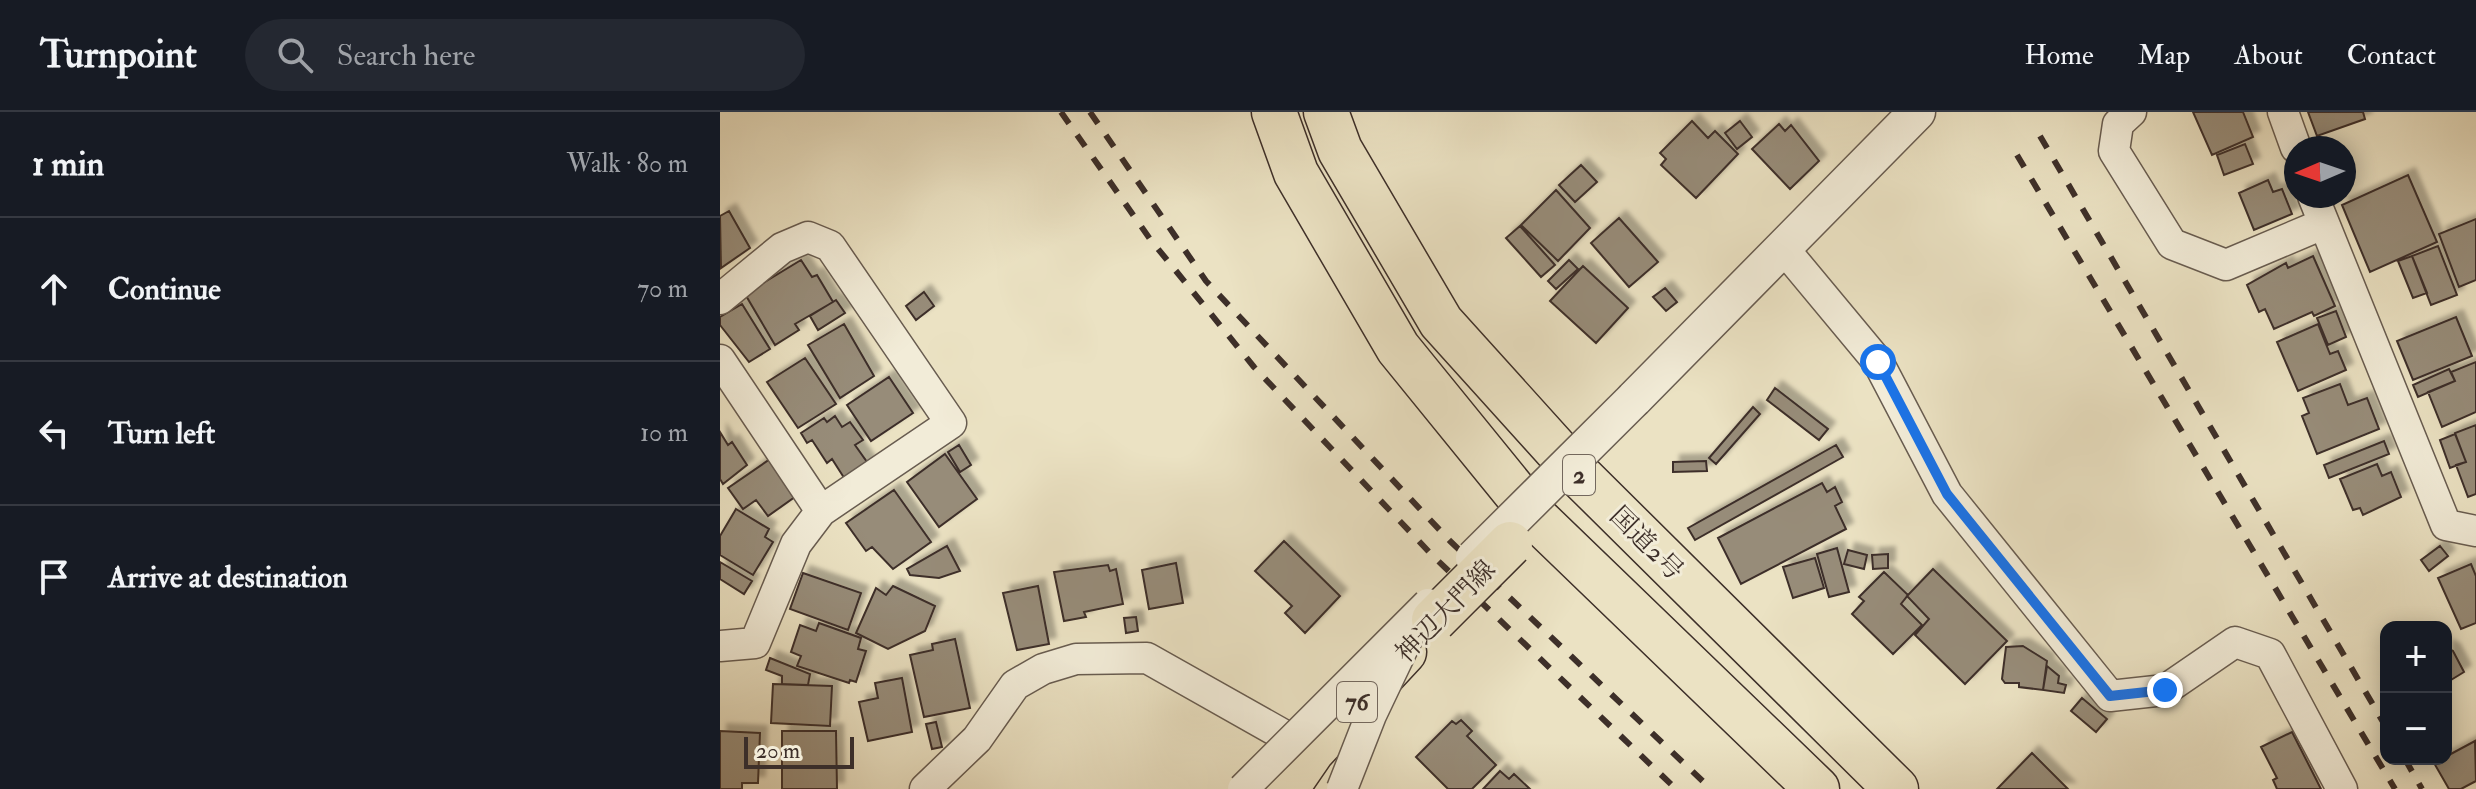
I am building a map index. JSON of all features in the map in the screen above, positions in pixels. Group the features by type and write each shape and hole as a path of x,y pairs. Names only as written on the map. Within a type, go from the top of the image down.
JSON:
{"main road":[{"name":"2","path":"1274,112 1296,173 1398,348 1523,532 1817,789"},
{"name":"国道2号","path":"1326,112 1340,150 1441,322 1580,476 1896,789"},
{"name":"神辺大門線","path":"1286,789 1312,751 1431,612 1523,532 1580,476"}],"street":[{"path":"1243,789 1431,612 1634,399 1917,112"},
{"path":"2131,112 2118,124 2114,151 2172,244 2226,265 2318,210 2446,525 2476,531"},
{"path":"2283,112 2292,136"},
{"path":"720,299 782,248 808,237 830,246 951,423 821,511 796,544 755,643 720,646"},
{"path":"1784,249 1878,362 1947,494 2110,696 2165,690 2235,642 2270,654 2342,789"},
{"path":"720,360 821,511"},
{"path":"1342,789 1371,715 1431,612"},
{"path":"925,789 977,739 1015,685 1043,669 1076,659 1147,658 1312,751"}],"building":[{"path":"2193,112 2243,112 2253,137 2212,155"},
{"path":"2308,112 2363,112 2365,119 2317,136"},
{"path":"1692,121 1708,138 1715,131 1738,154 1696,198 1661,165 1666,159 1660,153"},
{"path":"1740,121 1752,137 1737,149 1725,133"},
{"path":"1779,124 1785,131 1791,125 1819,161 1790,189 1752,149"},
{"path":"2245,144 2253,164 2224,175 2217,155"},
{"path":"1581,165 1597,182 1575,202 1559,185"},
{"path":"2408,175 2437,242 2370,272 2343,208 2356,208 2356,199"},
{"path":"2268,180 2273,192 2282,189 2284,208 2290,208 2292,214 2254,230 2239,193"},
{"path":"1556,190 1590,228 1558,261 1521,225"},
{"path":"729,211 750,248 721,268 720,216"},
{"path":"1619,218 1658,262 1629,287 1591,243"},
{"path":"2476,219 2476,280 2459,287 2439,234"},
{"path":"1520,226 1555,265 1541,277 1506,238"},
{"path":"2438,246 2457,295 2431,305 2412,256"},
{"path":"2313,256 2335,306 2314,316 2312,312 2274,329 2265,309 2259,312 2247,285 2286,263 2288,268"},
{"path":"2412,256 2427,293 2413,298 2398,261"},
{"path":"801,260 812,277 817,275 833,302 795,324 799,330 775,345 745,294"},
{"path":"1569,260 1578,269 1556,289 1548,281"},
{"path":"1583,266 1628,308 1596,343 1550,301"},
{"path":"1665,288 1677,302 1666,311 1653,297"},
{"path":"924,292 934,306 916,320 906,306"},
{"path":"836,300 845,313 818,330 810,316"},
{"path":"742,304 770,349 749,362 720,325 720,317"},
{"path":"2336,311 2346,337 2328,345 2317,318"},
{"path":"2456,317 2472,356 2413,380 2397,341"},
{"path":"844,324 874,376 840,398 808,345"},
{"path":"2318,324 2330,354 2338,351 2346,370 2298,391 2277,342"},
{"path":"805,358 836,404 798,428 767,382"},
{"path":"2476,362 2476,412 2442,427 2428,392 2455,381 2451,372"},
{"path":"2449,369 2455,381 2418,397 2413,385"},
{"path":"889,377 913,413 871,441 847,405"},
{"path":"2340,384 2348,405 2367,398 2379,429 2317,454 2302,416 2309,413 2303,398"},
{"path":"1775,388 1828,429 1819,440 1767,400"},
{"path":"1753,407 1760,414 1716,464 1709,458"},
{"path":"835,416 842,427 850,422 863,440 855,445 872,469 848,484 832,459 827,463 812,440 807,443 801,433 824,418 827,422"},
{"path":"2476,425 2476,494 2468,497 2456,465 2466,462 2455,433"},
{"path":"720,432 728,445 732,442 747,465 723,484 720,479"},
{"path":"2455,434 2466,462 2450,468 2440,440"},
{"path":"2384,441 2389,454 2329,478 2324,465"},
{"path":"959,445 971,465 960,472 948,452"},
{"path":"1836,445 1843,457 1695,540 1688,528"},
{"path":"945,454 977,499 939,527 907,482"},
{"path":"773,457 799,494 768,516 756,500 743,509 728,488"},
{"path":"1706,461 1707,471 1673,472 1673,462"},
{"path":"2377,464 2382,476 2391,472 2401,497 2363,515 2360,508 2353,510 2340,479"},
{"path":"1822,483 1827,492 1835,487 1842,502 1835,506 1846,529 1741,584 1718,538"},
{"path":"894,490 931,542 893,569 872,547 866,551 846,523"},
{"path":"736,509 769,529 765,537 773,542 753,575 720,555 720,536"},
{"path":"1284,541 1340,596 1305,633 1285,613 1292,606 1255,571"},
{"path":"947,546 960,571 939,578 910,575 907,569"},
{"path":"2440,546 2448,556 2429,571 2421,560"},
{"path":"1837,548 1849,592 1829,597 1817,554"},
{"path":"1848,550 1867,555 1864,569 1844,564"},
{"path":"1888,554 1888,568 1873,569 1872,555"},
{"path":"1815,558 1824,588 1793,598 1783,567"},
{"path":"720,562 752,581 744,594 720,579"},
{"path":"1176,563 1183,603 1149,609 1142,570"},
{"path":"2471,564 2476,576 2476,623 2461,629 2438,578"},
{"path":"1108,565 1110,571 1116,569 1123,604 1084,612 1086,617 1064,621 1054,572"},
{"path":"1933,569 2007,641 1965,684 1915,635 1929,619 1907,596"},
{"path":"1884,572 1908,595 1901,604 1922,625 1893,654 1852,614 1864,601 1859,597"},
{"path":"803,573 861,593 848,630 790,609"},
{"path":"893,586 935,606 925,631 888,649 856,633 876,588 886,595"},
{"path":"1038,586 1049,644 1017,650 1003,593"},
{"path":"1136,617 1138,631 1126,633 1124,618"},
{"path":"819,623 861,638 858,649 866,651 856,682 850,680 849,683 797,666 801,656 791,652 800,625 816,631"},
{"path":"955,639 970,708 924,717 910,655 933,650 932,644"},
{"path":"2023,646 2047,661 2043,690 2019,687 2019,683 2005,683 2002,679 2006,647"},
{"path":"2452,650 2453,651 2464,672 2452,679"},
{"path":"770,658 810,674 808,685 782,684 782,676 766,670"},
{"path":"2047,666 2059,676 2058,683 2066,685 2064,693 2043,690"},
{"path":"902,678 912,732 868,741 859,702 878,698 875,683"},
{"path":"773,684 832,686 830,726 771,723"},
{"path":"2082,698 2107,719 2096,732 2071,711"},
{"path":"1461,720 1472,731 1467,736 1496,765 1472,789 1448,789 1416,757 1452,721 1456,724"},
{"path":"936,722 942,747 932,749 926,724"},
{"path":"720,731 760,733 758,783 742,783 742,789 720,789"},
{"path":"782,731 836,731 837,789 782,789"},
{"path":"2292,732 2321,789 2277,789 2273,780 2277,778 2261,747"},
{"path":"2475,741 2476,781 2461,789 2449,789 2435,765 2452,765 2452,753"},
{"path":"2032,753 2068,789 1997,789"},
{"path":"1500,771 1509,779 1514,774 1530,789 1483,789"}],"railway":[{"path":"1061,112 1150,239 1254,367 1432,555 1676,789"},
{"path":"1090,112 1206,281 1450,541 1711,789"},
{"path":"2040,136 2380,717"},
{"path":"2017,155 2395,789"},
{"path":"2408,765 2422,789"}],"route":[{"path":"1878,362 1947,494 2110,696 2165,690"}]}
